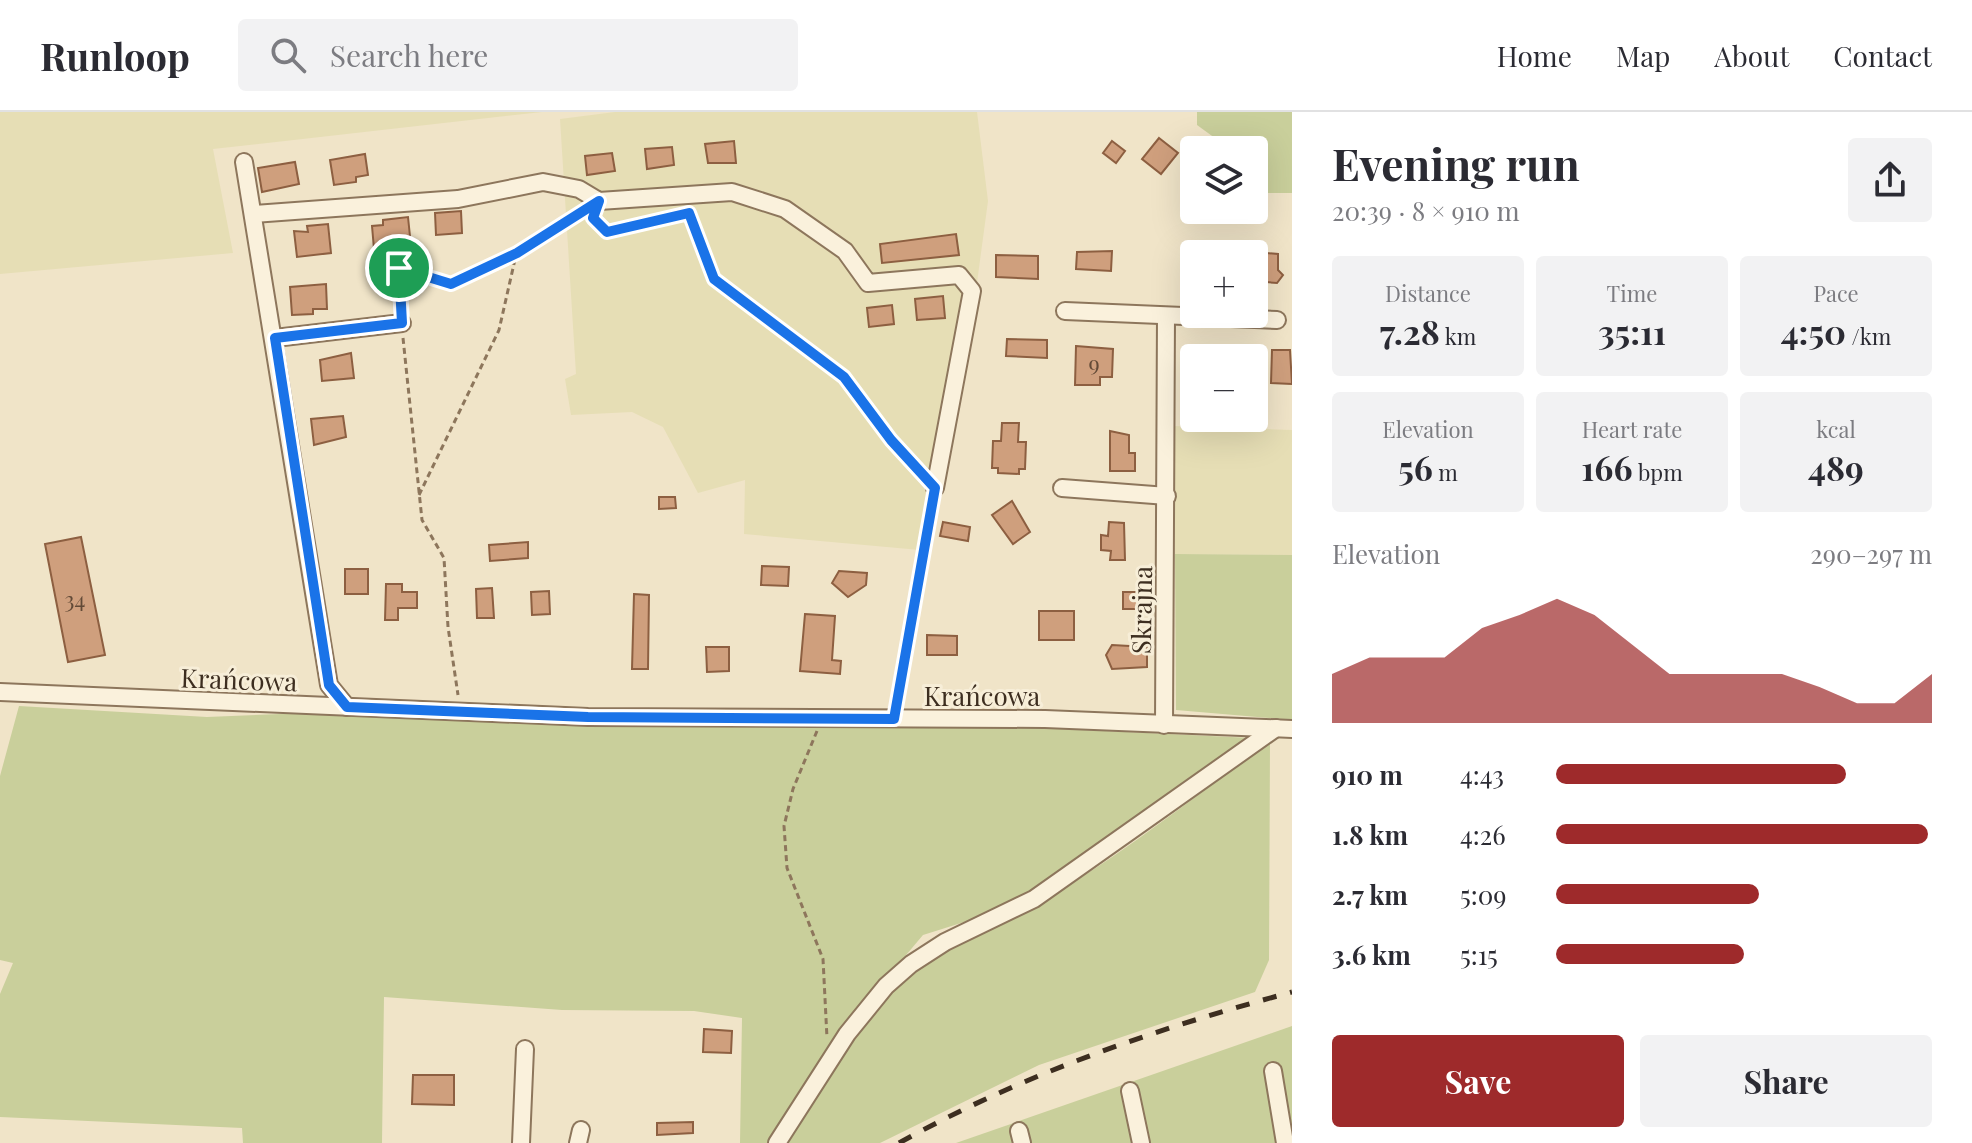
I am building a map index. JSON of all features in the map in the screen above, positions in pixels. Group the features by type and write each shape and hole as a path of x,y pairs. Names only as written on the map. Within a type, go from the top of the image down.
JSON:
{"street":[{"path":"244,162 329,685 347,707"},
{"path":"253,214 458,199 543,182 579,189 599,201 732,192 785,209 845,251 868,283 959,275 967,280 972,291 935,488"},
{"path":"1065,311 1277,320"},
{"name":"Skrajna","path":"1164,725 1166,316"},
{"path":"275,338 402,323"},
{"path":"1062,488 1167,496"},
{"name":"Krańcowa","path":"0,692 588,717 1045,719 1284,728"},
{"path":"777,1143 828,1063 886,986 911,964 945,942 1034,899 1284,728"},
{"path":"521,1143 525,1049"},
{"path":"1273,1071 1285,1143"},
{"path":"1130,1091 1141,1143"}],"path":[{"path":"461,711 448,627 444,558 422,520 399,268 451,284 517,253 599,201"},
{"path":"599,201 593,218 607,232 689,213 714,279 844,377 891,440 935,488 894,719"},
{"path":"419,495 499,330 517,253"},
{"path":"821,720 793,789 784,826 787,868 823,959 828,1063"}],"shaded area":[{"path":"0,112 542,112 213,149 233,253 0,274"},
{"path":"615,112 977,112 988,201 962,394 946,461 931,551 744,534 745,480 698,493 663,427 632,412 571,415 565,379 576,374 560,119"},
{"path":"1174,426 1180,426 1180,432 1292,430 1292,555 1175,554"}],"green space":[{"path":"1197,112 1292,112 1292,193 1268,193 1268,136 1212,136 1197,125"},
{"path":"1175,554 1292,555 1292,720 1176,710"},
{"path":"19,706 207,717 331,712 789,727 1000,726 1252,738 1039,890 996,912 923,935 830,1045 768,1143 740,1143 742,1018 694,1011 562,1010 384,997 382,1143 243,1143 242,1128 0,1117 0,994 13,963 0,960 0,776"},
{"path":"1270,742 1269,960 1255,992 1039,1065 880,1143 780,1143 858,1025 904,975 938,953 1062,890"},
{"path":"1292,1026 1292,1143 956,1143"}],"building":[{"path":"1159,138 1178,153 1161,174 1142,159"},
{"path":"734,141 736,163 708,163 705,144"},
{"path":"1112,141 1125,151 1116,163 1103,153"},
{"path":"672,147 674,165 647,169 645,149"},
{"path":"612,153 615,171 587,175 585,156"},
{"path":"365,154 368,175 356,177 356,182 334,185 330,160"},
{"path":"295,162 299,184 262,192 258,168"},
{"path":"461,211 462,233 436,235 435,213"},
{"path":"408,217 411,246 374,249 372,226 383,225 383,220"},
{"path":"328,224 331,253 297,257 294,231 308,232 307,226"},
{"path":"956,234 959,255 882,263 880,244"},
{"path":"1112,251 1111,271 1076,269 1077,252"},
{"path":"1268,253 1278,254 1278,270 1283,275 1277,283 1268,282"},
{"path":"996,255 1038,256 1038,279 996,277"},
{"path":"326,284 327,309 313,309 313,314 292,315 290,287"},
{"path":"943,296 945,318 917,320 915,299"},
{"path":"892,305 894,324 869,327 867,308"},
{"path":"1007,339 1047,340 1047,358 1006,356"},
{"path":"1076,346 1113,349 1112,377 1100,377 1100,385 1075,385"},
{"path":"1272,350 1290,350 1292,384 1271,383"},
{"path":"351,353 354,378 322,381 320,360"},
{"path":"343,416 346,437 314,445 311,419"},
{"path":"1002,423 1019,423 1018,442 1026,442 1025,469 1019,469 1019,474 998,473 998,468 992,468 993,441 1001,441"},
{"path":"1110,431 1129,435 1129,453 1135,453 1135,471 1110,471"},
{"path":"659,497 675,497 676,508 659,509"},
{"path":"1012,501 1030,532 1013,544 992,515"},
{"path":"943,522 970,527 968,541 940,536"},
{"path":"1109,522 1124,523 1125,560 1110,560 1111,551 1101,550 1101,535 1108,536"},
{"path":"81,537 105,655 68,662 45,544"},
{"path":"528,542 528,558 490,561 489,545"},
{"path":"762,566 789,567 788,586 761,585"},
{"path":"345,569 368,569 368,594 345,594"},
{"path":"839,571 867,573 866,585 848,597 832,583"},
{"path":"386,584 402,584 402,592 417,592 417,608 398,608 398,620 385,620"},
{"path":"492,588 494,618 477,618 476,589"},
{"path":"549,591 550,614 532,615 531,592"},
{"path":"1123,592 1140,592 1140,609 1123,609"},
{"path":"634,594 649,595 648,669 632,669"},
{"path":"1039,611 1074,611 1074,640 1039,640"},
{"path":"805,614 835,616 832,660 841,661 840,674 800,671"},
{"path":"927,635 957,636 957,655 927,655"},
{"path":"1112,645 1147,647 1147,667 1112,669 1106,655"},
{"path":"706,647 729,647 729,671 707,672"},
{"path":"704,1029 732,1031 731,1053 703,1052"},
{"path":"413,1075 454,1075 454,1105 412,1104"},
{"path":"693,1122 693,1133 657,1135 657,1123"}],"railway":[{"path":"899,1143 993,1096 1091,1056 1292,992"}],"route":[{"path":"599,201 593,218 607,232 689,213 714,279 844,377 891,440 935,488 894,719 588,717 347,707 329,685 275,338 402,323 399,268 451,284 517,253 599,201"}]}
